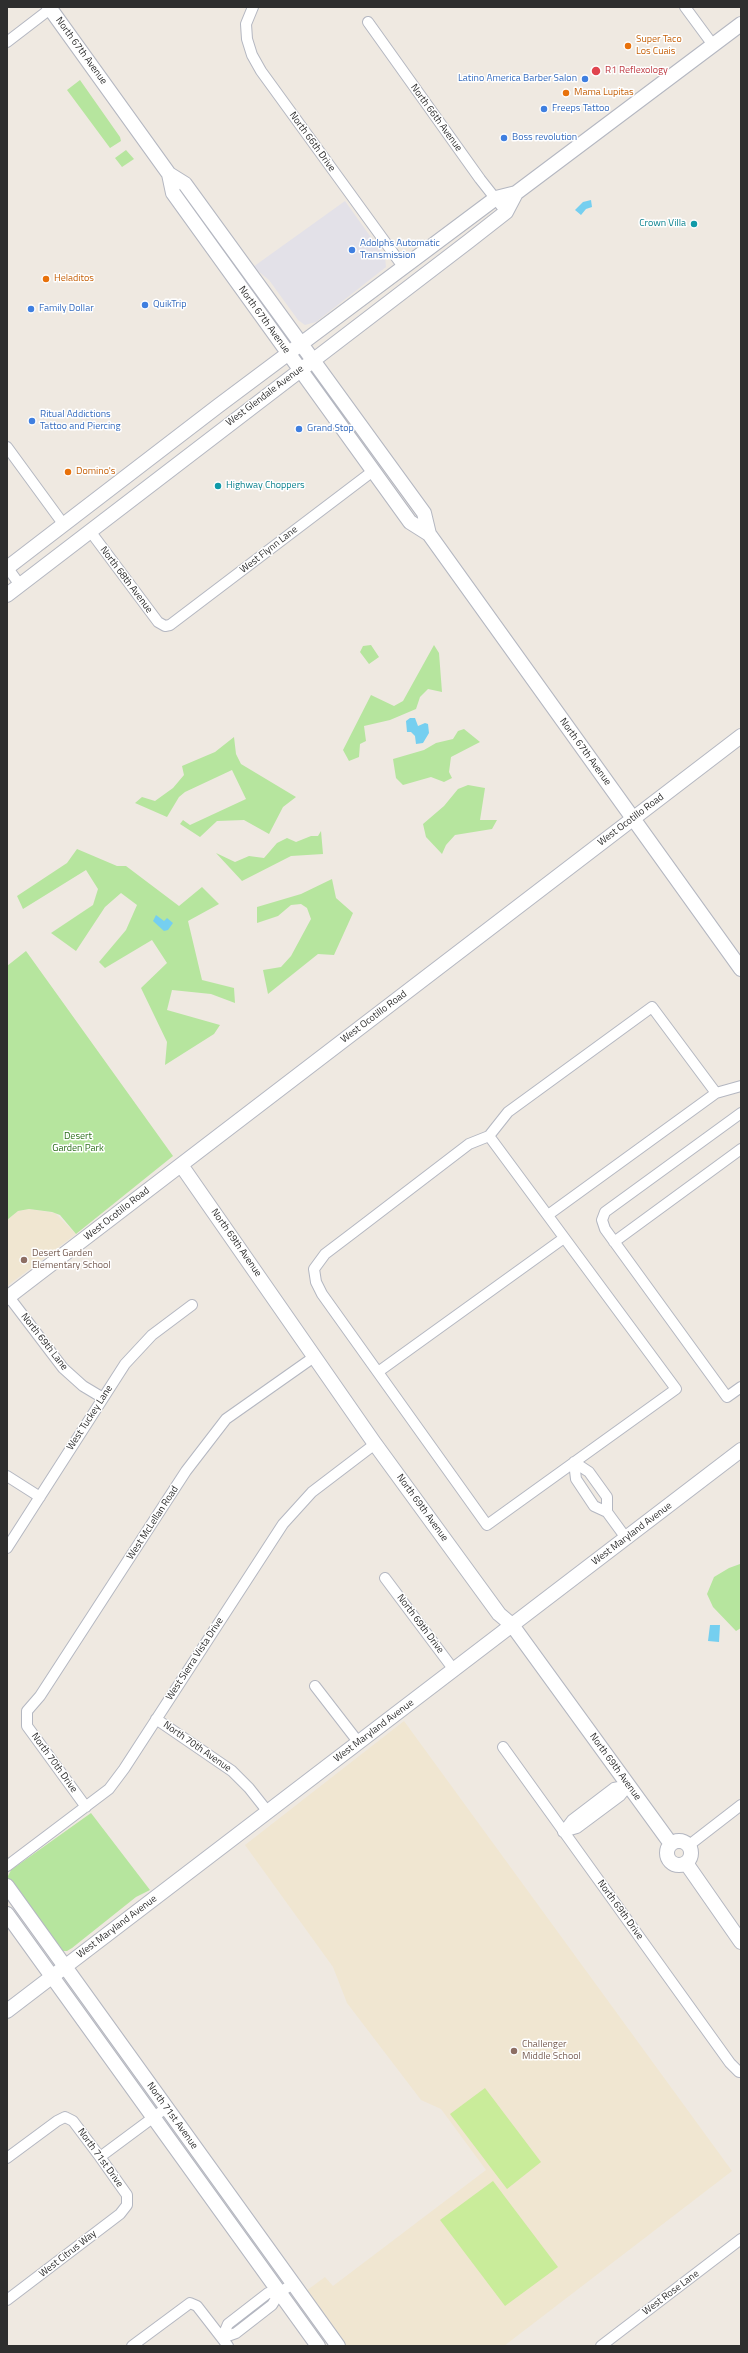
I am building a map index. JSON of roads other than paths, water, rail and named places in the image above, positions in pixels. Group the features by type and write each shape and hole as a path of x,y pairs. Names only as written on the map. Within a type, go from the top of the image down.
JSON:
{"street":[{"name":"North 66th Drive","path":"253,7 246,24 246,32 252,54 258,65 404,268"},
{"path":"685,7 713,45"},
{"path":"7,42 49,8"},
{"name":"North 67th Avenue","path":"49,8 169,174 185,184 424,513 429,534 741,969"},
{"name":"North 66th Avenue","path":"368,22 506,212"},
{"name":"West Glendale Avenue","path":"7,568 301,344 496,198 516,193 741,24"},
{"name":"North 67th Avenue","path":"169,174 173,193 288,354 410,522 429,534"},
{"name":"West Glendale Avenue","path":"7,595 506,212 516,193"},
{"path":"7,447 64,525"},
{"name":"West Flynn Lane","path":"164,626 175,622 373,471"},
{"path":"90,531 103,510 128,490 128,484 124,479"},
{"name":"North 68th Avenue","path":"90,531 151,613 164,626"},
{"path":"7,568 20,585"},
{"name":"West Ocotillo Road","path":"8,1298 632,818 741,736"},
{"path":"489,1136 676,1389 487,1525 322,1294 316,1282 314,1269 325,1254 469,1144 489,1136 508,1112 652,1007 716,1093"},
{"path":"548,1216 716,1093 740,1084"},
{"path":"741,1113 605,1212 602,1220 605,1230 727,1397 741,1387"},
{"path":"614,1242 741,1149"},
{"name":"North 69th Avenue","path":"181,1165 375,1444 499,1614 512,1626 671,1844"},
{"path":"378,1372 564,1238"},
{"name":"North 69th Lane","path":"8,1298 63,1368 83,1386 103,1398"},
{"name":"West Tuckey Lane","path":"7,1548 103,1398 138,1348 192,1305"},
{"name":"West McLellan Road","path":"25,1718 27,1711 44,1690 186,1471 226,1419 314,1357"},
{"name":"West Sierra Vista Drive","path":"7,1866 86,1807 118,1778 282,1524 312,1492 375,1444"},
{"name":"West Maryland Avenue","path":"7,2011 741,1450"},
{"path":"574,1462 576,1480 594,1506 607,1512 626,1538"},
{"path":"574,1462 589,1472 607,1497 607,1512"},
{"path":"7,1476 40,1497"},
{"name":"North 69th Drive","path":"385,1578 454,1670"},
{"path":"315,1686 359,1743"},
{"name":"North 70th Drive","path":"25,1718 27,1726 86,1807"},
{"name":"North 70th Avenue","path":"156,1719 232,1771 249,1788 268,1812"},
{"name":"North 69th Drive","path":"503,1747 730,2063 740,2072"},
{"path":"563,1832 572,1820 614,1788 629,1785"},
{"path":"688,1846 741,1805"},
{"path":"680,1841 688,1846 690,1855 686,1863 675,1865 669,1861 667,1851 671,1844 680,1841"},
{"path":"686,1863 741,1942"},
{"name":"North 71st Avenue","path":"7,1886 338,2346"},
{"name":"North 71st Avenue","path":"7,1914 318,2346"},
{"path":"100,2157 166,2108"},
{"name":"North 71st Drive","path":"7,2158 56,2120 65,2117 73,2121 127,2195 127,2205"},
{"name":"West Citrus Way","path":"7,2300 120,2214 127,2205"},
{"name":"West Rose Lane","path":"601,2346 741,2239"},
{"path":"224,2342 228,2324 268,2293 280,2292 293,2284"},
{"path":"132,2346 190,2304 197,2306 224,2342"}],"water":[{"path":"591,200 592,207 586,209 581,215 575,210 583,202"},
{"path":"410,718 415,718 418,726 425,723 428,724 429,733 423,743 416,744 415,736 411,732 407,732 406,721"},
{"path":"156,915 164,921 167,918 173,923 168,930 164,931 153,921"},
{"path":"710,1625 720,1625 719,1642 708,1641"}],"place":[{"name":"Super Taco Los Cuais","path":"628,46"},
{"name":"R1 Reflexology","path":"596,71"},
{"name":"Latino America Barber Salon","path":"585,79"},
{"name":"Mama Lupitas","path":"566,93"},
{"name":"Freeps Tattoo","path":"544,109"},
{"name":"Boss revolution","path":"504,138"},
{"name":"Crown Villa","path":"694,224"},
{"name":"Adolphs Automatic Transmission","path":"352,250"},
{"name":"Heladitos","path":"46,279"},
{"name":"QuikTrip","path":"145,305"},
{"name":"Family Dollar","path":"31,309"},
{"name":"Ritual Addictions Tattoo and Piercing","path":"32,421"},
{"name":"Grand Stop","path":"299,429"},
{"name":"Domino's","path":"68,472"},
{"name":"Highway Choppers","path":"218,486"},
{"name":"Desert Garden Elementary School","path":"24,1260"},
{"name":"Challenger Middle School","path":"514,2051"}],"park label":[{"name":"Desert Garden Park","path":"78,1142"}]}
